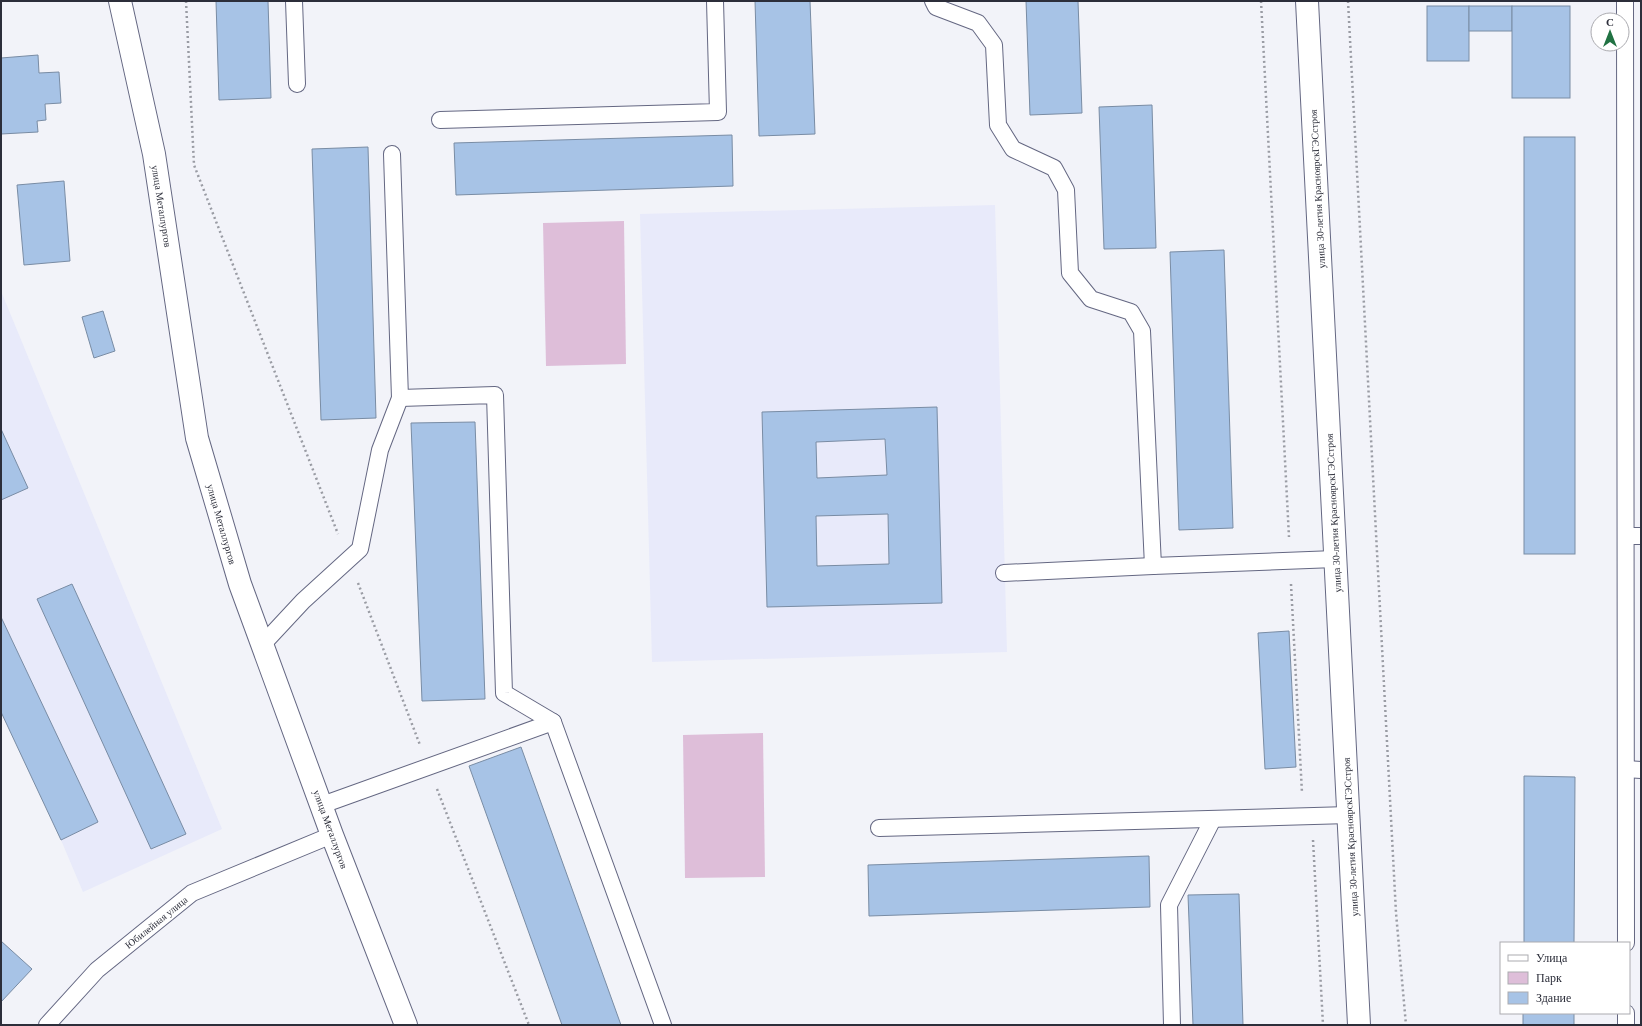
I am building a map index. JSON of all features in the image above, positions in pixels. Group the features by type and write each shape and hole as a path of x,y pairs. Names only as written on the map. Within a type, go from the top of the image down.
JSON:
{"street":[{"name":"улица Металлургов","path":"120,1 154,154 197,438 240,584 332,835 406,1025"},
{"name":"улица 30-летия КрасноярскГЭСстроя","path":"1307,1 1359,1025"}],"lane":[{"path":"294,1 297,84"},
{"path":"440,120 718,112 715,1"},
{"path":"933,1 936,7 978,23 994,44 998,125 1013,149 1054,168 1066,190 1070,273 1091,299 1131,312 1142,331 1154,566"},
{"path":"1625,1 1633,536 1633,769 1626,942"},
{"path":"262,645 303,601 360,549 380,450 400,398 392,154"},
{"path":"400,398 495,395 504,692 553,722 663,1025"},
{"path":"1004,574 1154,566 1335,559"},
{"path":"322,805 553,722"},
{"path":"879,828 1349,815"},
{"path":"1172,1025 1169,904 1213,819"},
{"name":"Юбилейная улица","path":"47,1025 97,970 192,893 332,835"},
{"path":"1626,1014 1626,1025"}],"path":[{"path":"186,1 194,164 529,1025"},
{"path":"1261,1 1302,797 1312,816 1323,1025"},
{"path":"1348,1 1396,913 1406,1025"}],"shaded area":[{"path":"995,205 1007,652 652,662 640,214"},
{"path":"1,291 222,829 83,892 61,840 1,712"}],"green space":[{"path":"624,221 626,364 546,366 543,223"},
{"path":"763,733 765,877 685,878 683,735"}],"building":[{"path":"216,1 268,1 271,98 219,100"},
{"path":"755,1 810,1 815,134 759,136"},
{"path":"1026,1 1078,1 1082,113 1030,115"},
{"path":"1427,6 1469,6 1469,61 1427,61"},
{"path":"1469,6 1512,6 1512,31 1469,31"},
{"path":"1512,6 1570,6 1570,98 1512,98"},
{"path":"38,55 39,73 59,72 61,103 45,104 46,120 37,121 38,132 1,134 1,58"},
{"path":"1152,105 1156,248 1104,249 1099,107"},
{"path":"732,135 733,186 456,195 454,143"},
{"path":"1524,137 1575,137 1575,554 1524,554"},
{"path":"368,147 376,418 321,420 312,149"},
{"path":"64,181 70,261 24,265 17,185"},
{"path":"1224,250 1233,528 1179,530 1170,252"},
{"path":"103,311 115,351 94,358 82,317"},
{"path":"937,407 942,603 767,607 762,412","holes":["885,439 887,475 817,478 816,442","888,514 889,564 817,566 816,516"]},
{"path":"475,422 485,699 422,701 411,423"},
{"path":"1,429 28,488 1,500"},
{"path":"72,584 186,834 151,849 37,599"},
{"path":"1,617 98,822 61,840 1,712"},
{"path":"1289,631 1296,767 1265,769 1258,633"},
{"path":"521,747 621,1025 562,1025 469,766"},
{"path":"1524,776 1575,777 1574,942 1524,942"},
{"path":"1149,856 1150,907 869,916 868,865"},
{"path":"1239,894 1243,1025 1193,1025 1188,895"},
{"path":"1,941 32,969 1,1002"},
{"path":"1523,1014 1574,1014 1574,1025 1523,1025"}]}
